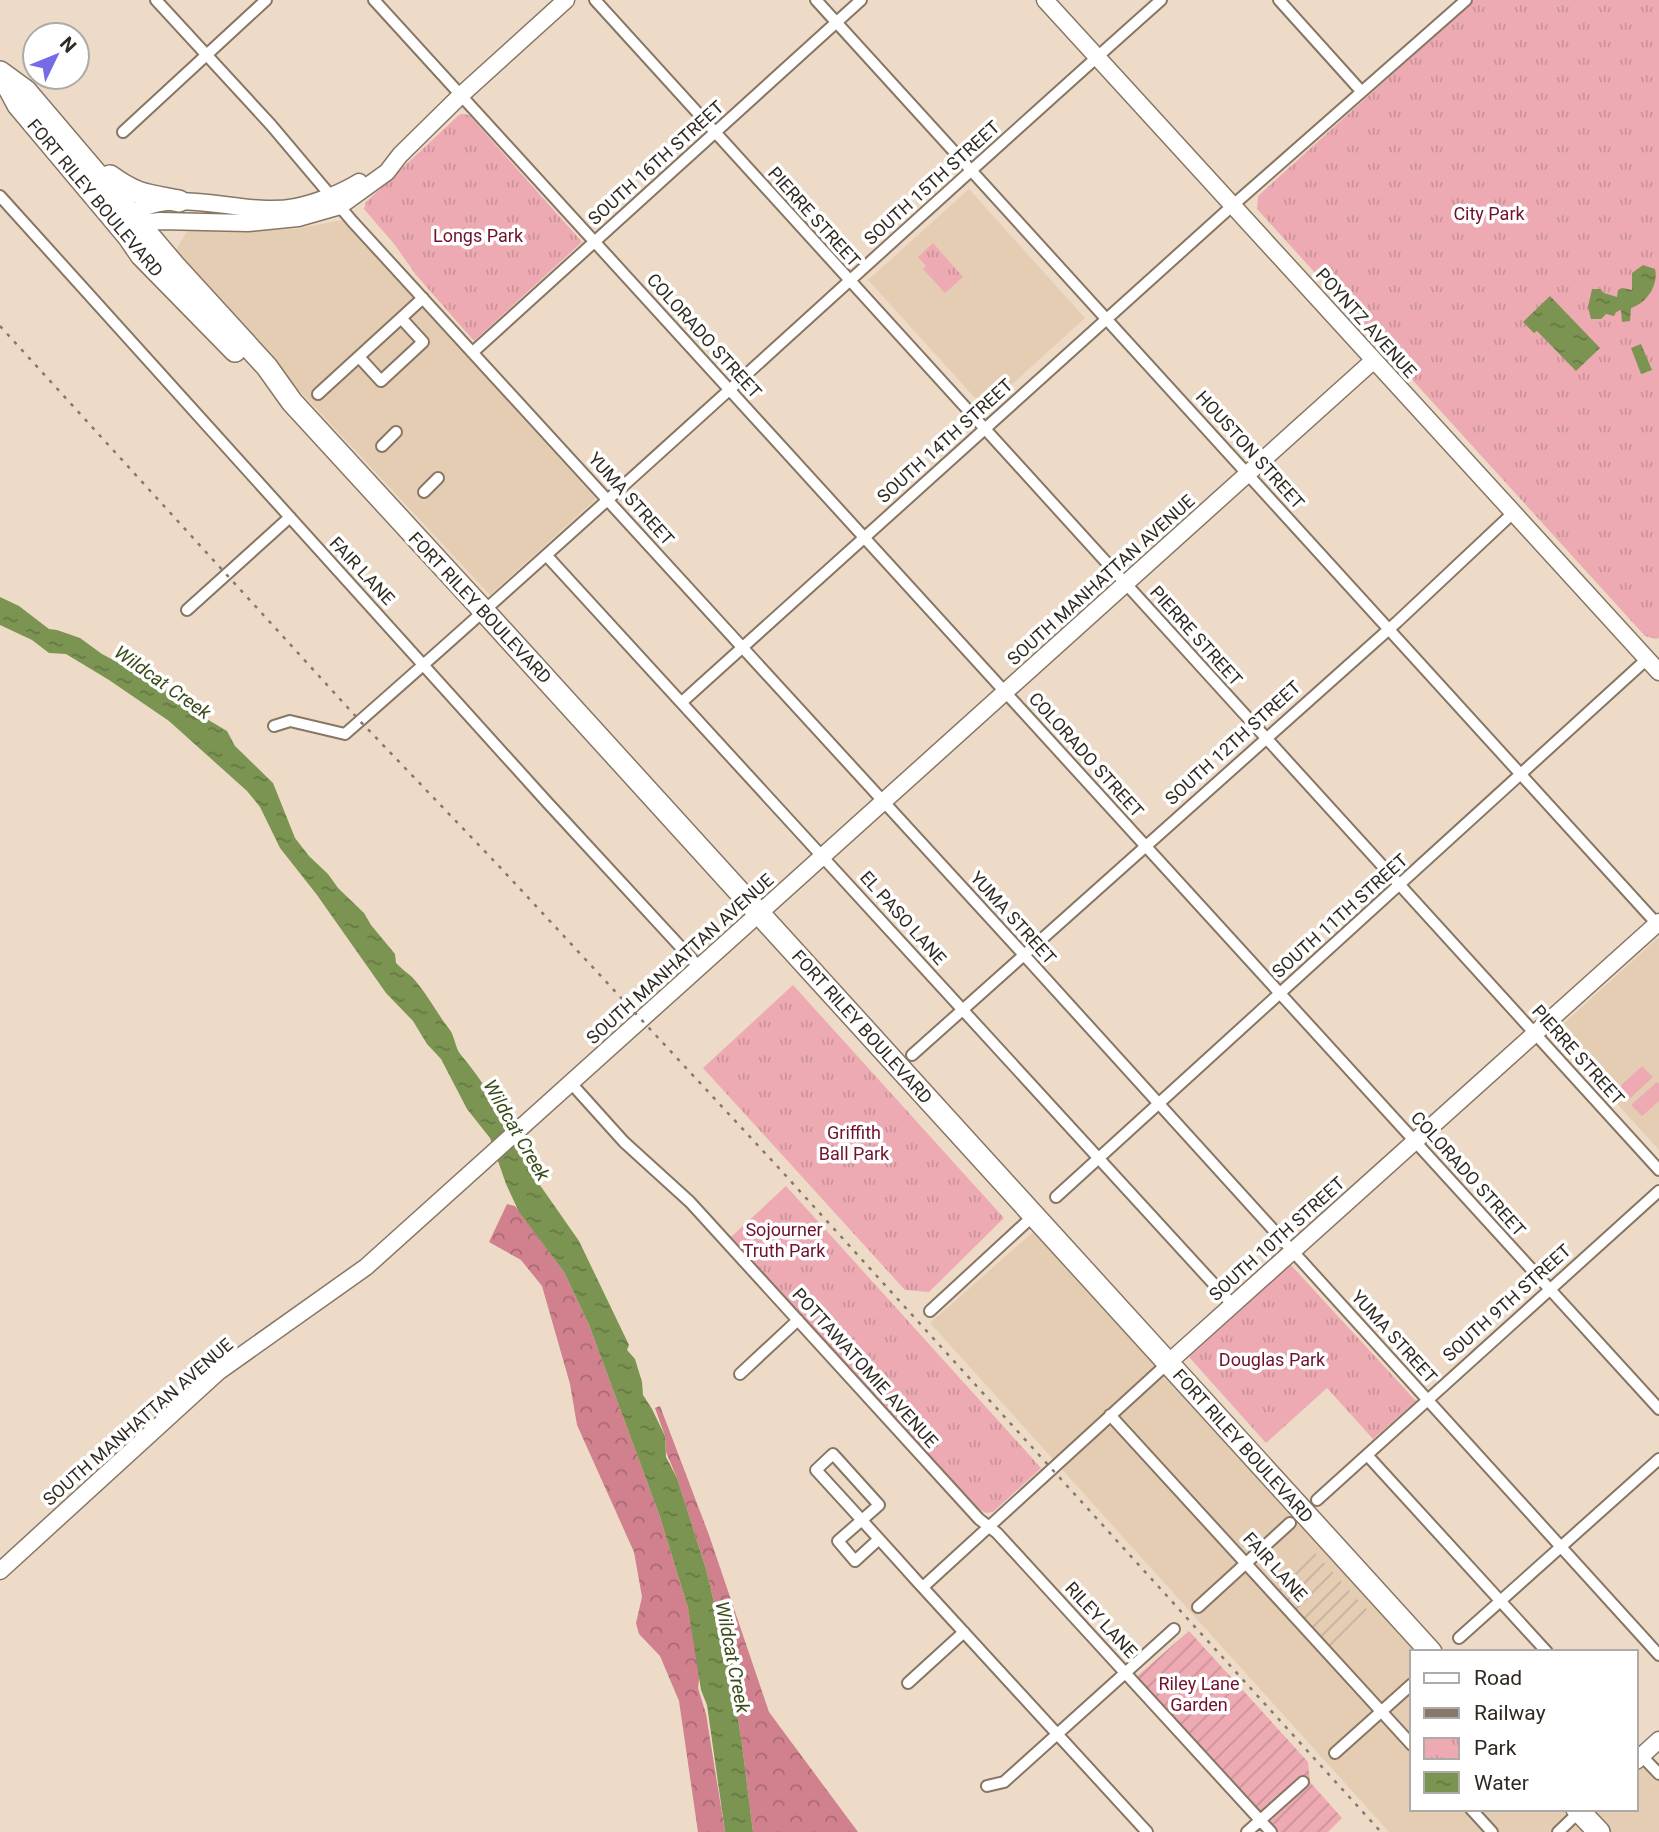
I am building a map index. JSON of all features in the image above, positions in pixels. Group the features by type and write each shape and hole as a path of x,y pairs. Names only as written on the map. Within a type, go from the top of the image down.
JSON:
{"highway":[{"name":"FORT RILEY BOULEVARD","path":"0,72 26,91 85,158 130,225 141,256 188,306 292,402 1429,1650"},
{"name":"FORT RILEY BOULEVARD","path":"0,72 18,105 130,225"},
{"path":"85,158 130,191 148,197 179,201"},
{"path":"1581,1811 1599,1832"}],"street":[{"name":"YUMA STREET","path":"156,0 423,298 1659,1655"},
{"path":"123,132 266,0"},
{"name":"COLORADO STREET","path":"374,0 1659,1409"},
{"path":"130,225 160,221 248,223 288,219 336,200 387,172 400,155 460,96 566,0"},
{"name":"PIERRE STREET","path":"594,0 1659,1170"},
{"name":"HOUSTON STREET","path":"816,0 1658,923"},
{"name":"SOUTH 16TH STREET","path":"473,352 861,0"},
{"name":"POYNTZ AVENUE","path":"1045,0 1513,513 1653,653 1659,671"},
{"name":"SOUTH 15TH STREET","path":"274,726 290,721 345,734 425,665 1160,0"},
{"path":"1279,0 1361,91"},
{"name":"SOUTH 14TH STREET","path":"682,702 1232,206 1466,0"},
{"name":"FAIR LANE","path":"0,196 700,968"},
{"path":"130,225 156,204 179,201 242,207 294,207 336,200"},
{"path":"318,394 423,298"},
{"path":"359,357 381,381 423,342 401,318"},
{"name":"SOUTH MANHATTAN AVENUE","path":"0,1572 218,1372 366,1267 1374,360"},
{"path":"382,446 396,432"},
{"path":"424,492 438,478"},
{"name":"SOUTH 12TH STREET","path":"912,1055 1389,628 1513,513"},
{"path":"187,610 290,517"},
{"name":"EL PASO LANE","path":"547,555 1233,1305"},
{"name":"SOUTH 11TH STREET","path":"1056,1197 1653,653"},
{"name":"SOUTH 10TH STREET","path":"923,1587 1110,1415 1658,923"},
{"name":"POTTAWATOMIE AVENUE","path":"570,1082 624,1142 690,1202 989,1527"},
{"name":"SOUTH 9TH STREET","path":"1317,1500 1659,1191"},
{"path":"930,1311 1033,1216"},
{"path":"740,1374 798,1320"},
{"name":"FAIR LANE","path":"1110,1415 1410,1743"},
{"path":"879,1539 855,1561 838,1541 862,1520 878,1505 833,1454 816,1470 862,1520 1057,1734 1147,1832"},
{"path":"1367,1455 1545,1650"},
{"path":"1459,1638 1659,1459"},
{"path":"1198,1607 1290,1523"},
{"name":"RILEY LANE","path":"989,1527 998,1532 1271,1832"},
{"path":"987,1786 1004,1783 1174,1629"},
{"path":"908,1684 964,1632"},
{"path":"1335,1752 1410,1686"},
{"path":"1659,1740 1638,1756 1659,1774"},
{"path":"1247,1832 1303,1782"},
{"path":"1473,1811 1492,1832"},
{"path":"1558,1832 1579,1811"}],"shaded area":[{"path":"969,189 1085,318 985,409 868,280"},
{"path":"342,220 596,499 490,595 173,255 190,226 253,231 295,229"},
{"path":"1659,937 1659,1150 1553,1033"},
{"path":"1033,1232 1413,1650 1410,1650 1410,1811 1638,1811 1638,1754 1659,1776 1659,1832 1389,1832 930,1323"},
{"path":"1313,1551 1372,1615 1333,1650 1274,1587"}],"green space":[{"name":"City Park","path":"1474,0 1659,0 1659,638 1656,639 1645,636 1257,209 1258,196"},
{"name":"Longs Park","path":"463,114 469,115 582,242 474,341 416,275 364,209 366,202"},
{"path":"933,243 963,277 945,293 923,269 926,266 918,257"},
{"name":"Griffith Ball Park","path":"793,985 1004,1218 929,1292 905,1290 703,1068"},
{"path":"1642,1066 1653,1077 1627,1101 1617,1089"},
{"path":"1657,1082 1659,1101 1642,1116 1631,1105"},
{"name":"Sojourner Truth Park","path":"786,1186 1041,1468 993,1512 986,1513 977,1508 731,1237"},
{"path":"507,1204 515,1206 564,1272 589,1325 659,1514 688,1608 700,1672 698,1688 706,1714 725,1832 698,1832 679,1701 660,1656 639,1634 636,1623 642,1597 634,1552 577,1425 570,1384 542,1286 521,1260 489,1242"},
{"name":"Douglas Park","path":"1290,1264 1416,1401 1373,1439 1327,1388 1266,1443 1189,1357"},
{"path":"660,1406 709,1535 769,1712 858,1832 753,1832 730,1669 706,1569 666,1452 665,1436 655,1408"},
{"name":"Riley Lane Garden","path":"1189,1631 1308,1762 1310,1782 1342,1818 1328,1832 1276,1832 1135,1678"}],"water":[{"path":"1643,265 1655,269 1655,281 1646,298 1631,308 1630,321 1622,322 1621,310 1614,316 1606,314 1601,319 1591,319 1588,307 1592,289 1600,289 1617,297 1618,290 1622,288 1632,290 1632,273"},
{"path":"1550,296 1600,348 1576,371 1537,331 1534,333 1523,322"},
{"path":"1641,344 1652,370 1641,374 1631,348"},
{"name":"Wildcat Creek","path":"0,597 19,606 49,629 80,638 102,654 167,689 190,709 227,731 235,746 273,783 295,838 338,888 364,913 395,954 396,963 412,977 452,1033 459,1052 492,1099 512,1135 518,1154 522,1153 527,1157 528,1168 579,1241 629,1345 627,1350 635,1359 643,1395 665,1436 666,1457 677,1478 706,1569 730,1669 753,1832 725,1832 707,1705 701,1690 688,1608 659,1514 589,1325 564,1272 519,1212 490,1138 467,1109 441,1059 427,1044 413,1021 386,993 317,895 280,848 260,807 247,791 169,721 109,680 66,654 49,653 32,640 0,625"}],"railway":[{"path":"0,326 360,721 497,864 777,1166 1381,1832"}]}
